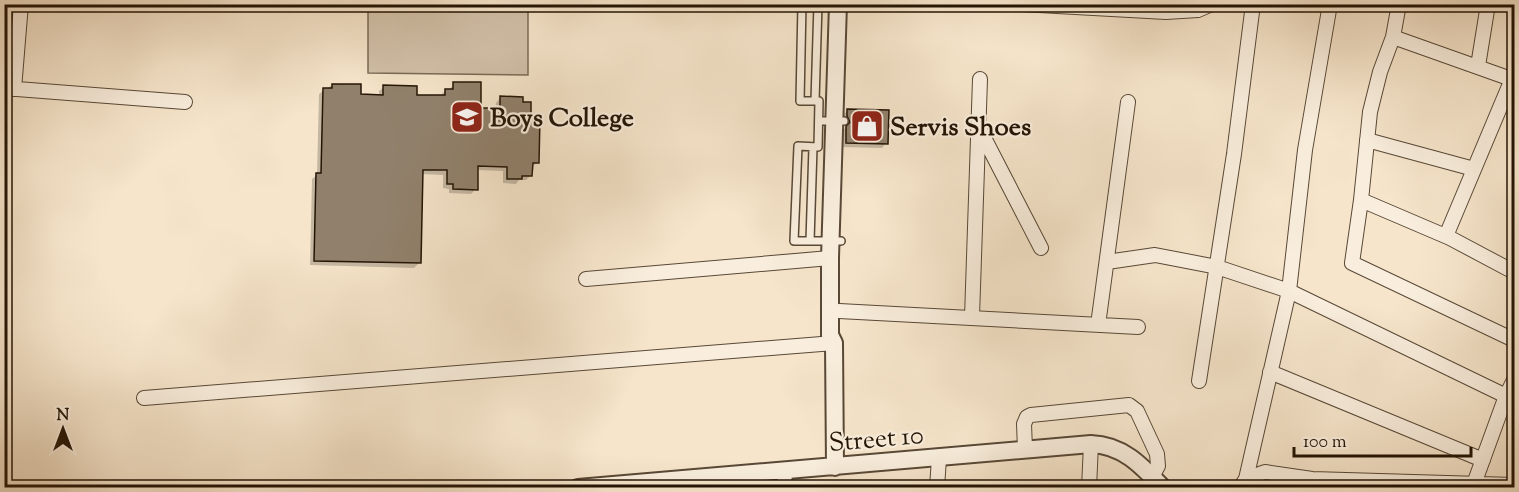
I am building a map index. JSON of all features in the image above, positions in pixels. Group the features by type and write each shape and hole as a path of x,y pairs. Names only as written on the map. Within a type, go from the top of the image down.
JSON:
{"street":[{"path":"21,4 9,89 185,102"},
{"path":"834,343 838,335 839,311 832,121 838,4"},
{"path":"832,121 848,4"},
{"path":"1021,4 1198,10 1212,4"},
{"path":"1199,381 1234,154 1253,4"},
{"path":"1243,483 1289,291 1305,150 1330,4"},
{"path":"1399,4 1393,37 1380,72 1370,112 1362,200 1352,263 1515,340"},
{"path":"1478,66 1488,4"},
{"path":"1393,37 1513,80 1446,236"},
{"path":"972,317 980,79"},
{"path":"1098,325 1128,102"},
{"path":"979,128 1041,248"},
{"path":"1367,140 1474,169"},
{"path":"1362,200 1446,236 1515,272"},
{"path":"835,467 834,343 830,335 830,258 836,241"},
{"path":"1107,262 1155,255 1217,267 1289,291 1506,396"},
{"path":"586,279 830,258"},
{"path":"839,311 1138,327"},
{"path":"144,398 834,343"},
{"path":"1270,372 1483,460"},
{"path":"1474,484 1506,396 1515,380"},
{"path":"1025,449 1024,424 1027,417 1031,415 1129,405 1137,411 1157,454 1158,482"},
{"path":"1089,488 1091,444"},
{"name":"Street 10","path":"578,488 784,479 835,467 1091,444 1111,446 1123,452 1158,482"},
{"path":"937,488 939,458"},
{"path":"1243,483 1254,475 1265,472 1316,483 1515,485"}],"lane":[{"path":"802,4 800,101 819,101 832,121 818,147 798,146 794,241 836,241"},
{"path":"815,101 818,4"},
{"path":"810,241 813,147"}],"shaded area":[{"path":"368,5 528,5 528,75 368,73"}],"building":[{"path":"453,82 481,82 481,108 500,108 500,96 523,97 523,102 531,102 531,117 540,117 539,163 533,163 532,176 507,179 507,167 478,166 478,190 453,189 453,184 447,184 447,170 423,170 421,263 314,261 316,173 321,173 323,88 332,88 332,84 361,84 361,94 383,95 383,85 417,86 417,95 445,95 445,89 453,89"},
{"name":"Servis Shoes","path":"847,109 889,110 888,144 846,143 846,126 850,122"}],"place":[{"name":"Boys College","path":"467,117"},
{"name":"Servis Shoes","path":"867,126"}]}
